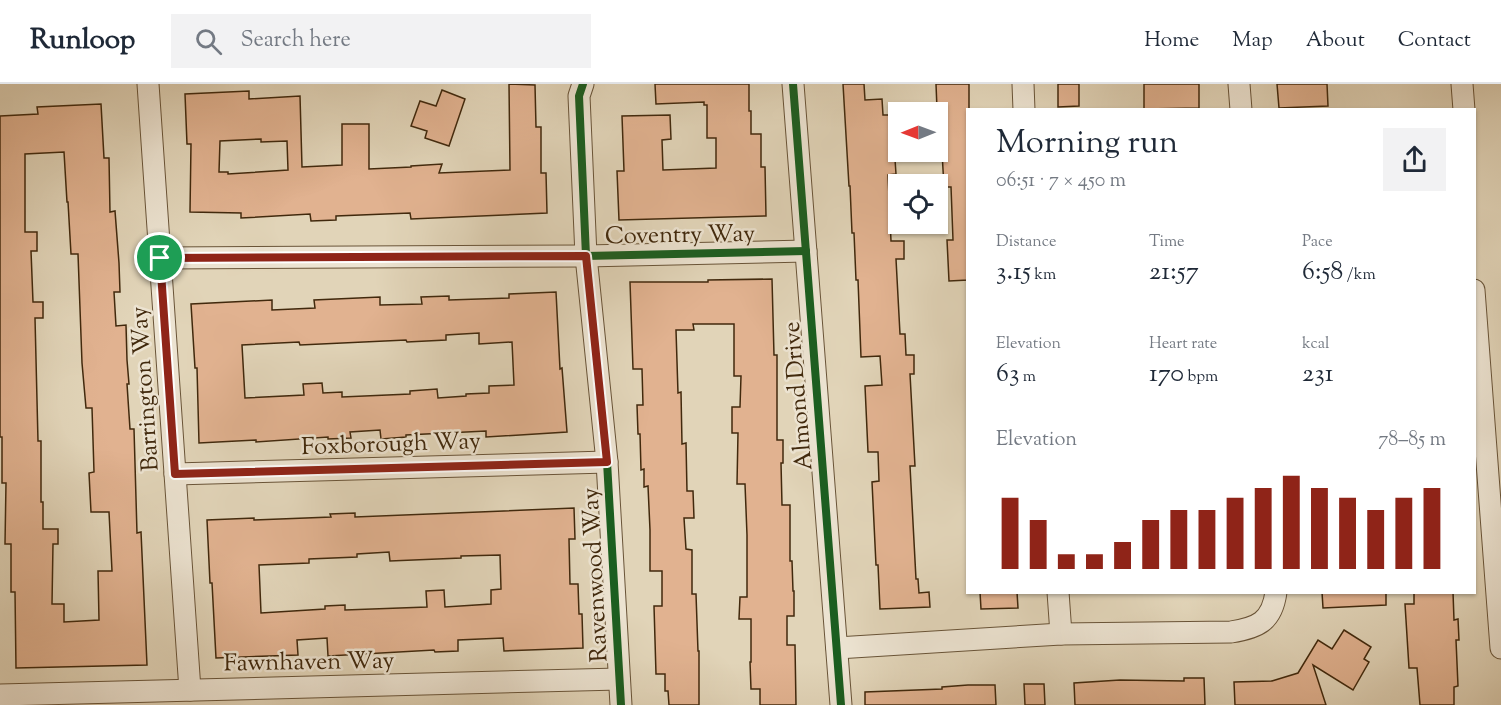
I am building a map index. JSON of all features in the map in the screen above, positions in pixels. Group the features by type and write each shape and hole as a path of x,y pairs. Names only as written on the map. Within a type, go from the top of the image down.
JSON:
{"street":[{"name":"Barrington Way","path":"148,84 190,690"},
{"name":"Ravenwood Way","path":"583,84 579,96 586,256 607,462 621,705"},
{"name":"Almond Drive","path":"793,84 841,705"},
{"path":"1023,84 1024,108"},
{"path":"1239,84 1241,108"},
{"path":"1462,84 1464,108"},
{"name":"Coventry Way","path":"160,258 586,256 806,251"},
{"path":"1476,307 1494,453 1501,648"},
{"name":"Foxborough Way","path":"175,474 607,462"},
{"path":"1058,594 1061,634"},
{"path":"837,648 1061,634 1231,632 1250,629 1265,620 1275,603 1276,594"},
{"name":"Fawnhaven Way","path":"0,695 619,679"}],"building":[{"path":"509,84 535,85 536,127 541,127 541,173 546,173 547,213 411,219 410,213 336,216 336,220 311,221 310,214 241,218 241,213 190,212 191,144 187,144 185,94 249,91 249,99 300,96 302,167 342,165 342,124 369,124 369,169 442,164 439,173 510,170","holes":["261,139 261,142 287,141 288,170 228,174 228,172 219,172 220,141"]},
{"path":"655,84 749,84 751,134 761,134 761,167 765,167 766,216 619,220 617,171 624,171 622,116 670,115 671,139 662,140 663,170 716,168 716,138 707,138 707,105 704,105 704,102 656,104"},
{"path":"843,84 864,84 865,100 882,99 883,115 888,115 888,162 895,162 896,174 888,174 888,234 891,234 891,241 904,241 904,259 896,259 900,334 905,334 906,355 914,355 914,374 910,374 915,466 910,466 916,579 918,579 919,593 929,592 930,607 880,609 872,482 879,481 878,452 868,452 865,386 882,385 880,356 861,357 858,280 856,280"},
{"path":"936,84 969,84 969,108 966,108 966,280 949,281 947,240 953,240 951,187 948,187 948,174 943,174 943,162 948,162 948,102 937,102"},
{"path":"1058,84 1079,84 1079,106 1058,107"},
{"path":"1144,84 1199,84 1199,108 1144,108"},
{"path":"1277,84 1327,84 1328,106 1279,108"},
{"path":"442,90 465,99 449,146 425,138 427,131 411,126 420,101 436,106"},
{"path":"101,104 104,158 109,158 110,212 115,211 119,263 120,292 114,292 116,326 126,325 129,384 127,384 130,429 134,429 137,533 141,532 147,665 16,668 15,592 11,592 11,544 5,544 6,483 2,483 2,437 0,437 0,116 38,114 37,107","holes":["64,152 71,254 78,254 86,408 92,408 94,472 89,473 91,512 109,512 112,571 98,571 99,620 64,622 64,604 52,604 53,544 58,544 58,529 43,529 35,318 43,318 43,302 33,302 31,251 37,251 37,232 25,232 25,154"]},
{"path":"772,279 774,355 777,355 777,440 783,440 782,505 790,505 790,561 792,561 794,591 794,616 787,616 787,645 795,645 796,705 760,705 760,689 751,689 751,619 739,619 740,597 747,597 747,535 745,484 737,484 738,433 732,433 732,407 740,407 741,376 734,376 734,324 693,324 694,330 676,330 682,444 686,443 687,491 693,491 694,518 684,518 686,549 692,550 692,594 696,594 699,705 669,705 668,691 665,691 665,674 656,674 654,606 662,606 662,571 650,571 648,486 644,487 644,469 641,470 640,434 638,434 637,405 643,405 642,369 633,369 630,282"},
{"path":"556,292 560,369 562,368 567,432 486,437 486,431 406,435 406,437 381,439 380,430 350,432 351,438 199,443 197,368 195,368 191,304 272,300 272,310 315,308 314,300 380,297 380,305 422,304 421,297 449,296 449,300 509,298 509,294","holes":["479,333 479,344 512,342 514,385 489,386 489,393 438,398 437,389 410,391 410,394 342,397 342,392 323,393 322,383 303,384 304,395 245,398 242,345 406,340 407,342 446,340 446,335"]},
{"path":"574,508 575,539 569,539 570,584 578,584 583,648 504,651 503,638 458,640 458,651 435,652 434,650 328,656 327,638 297,640 298,655 216,658 207,520 331,517 330,514 355,513 355,517","holes":["389,552 390,561 500,555 501,589 491,590 491,604 445,607 444,590 426,591 427,607 345,610 345,605 325,606 325,609 261,613 259,565 309,563 309,559 357,557 357,554"]},
{"path":"980,594 1017,594 1018,608 981,609"},
{"path":"1322,594 1386,594 1386,605 1323,608"},
{"path":"1414,594 1453,594 1454,620 1458,619 1459,640 1456,640 1458,686 1454,687 1454,705 1420,705 1417,668 1409,668 1405,604 1414,604"},
{"path":"1344,630 1371,647 1364,659 1369,662 1353,690 1313,665 1326,705 1235,705 1234,682 1272,681 1298,673 1318,640 1332,649"},
{"path":"1184,678 1204,678 1205,705 1075,705 1074,683 1120,680 1184,681"},
{"path":"1024,684 1044,684 1045,705 1025,705"},
{"path":"995,685 996,705 865,705 865,692 942,689 942,687"}],"cycle path":[{"path":"583,84 579,96 586,256 607,462 621,705"},
{"path":"793,84 841,705"},
{"path":"160,258 586,256 806,251"}],"route":[{"path":"586,256 607,462 175,474 160,258 586,256"}]}
